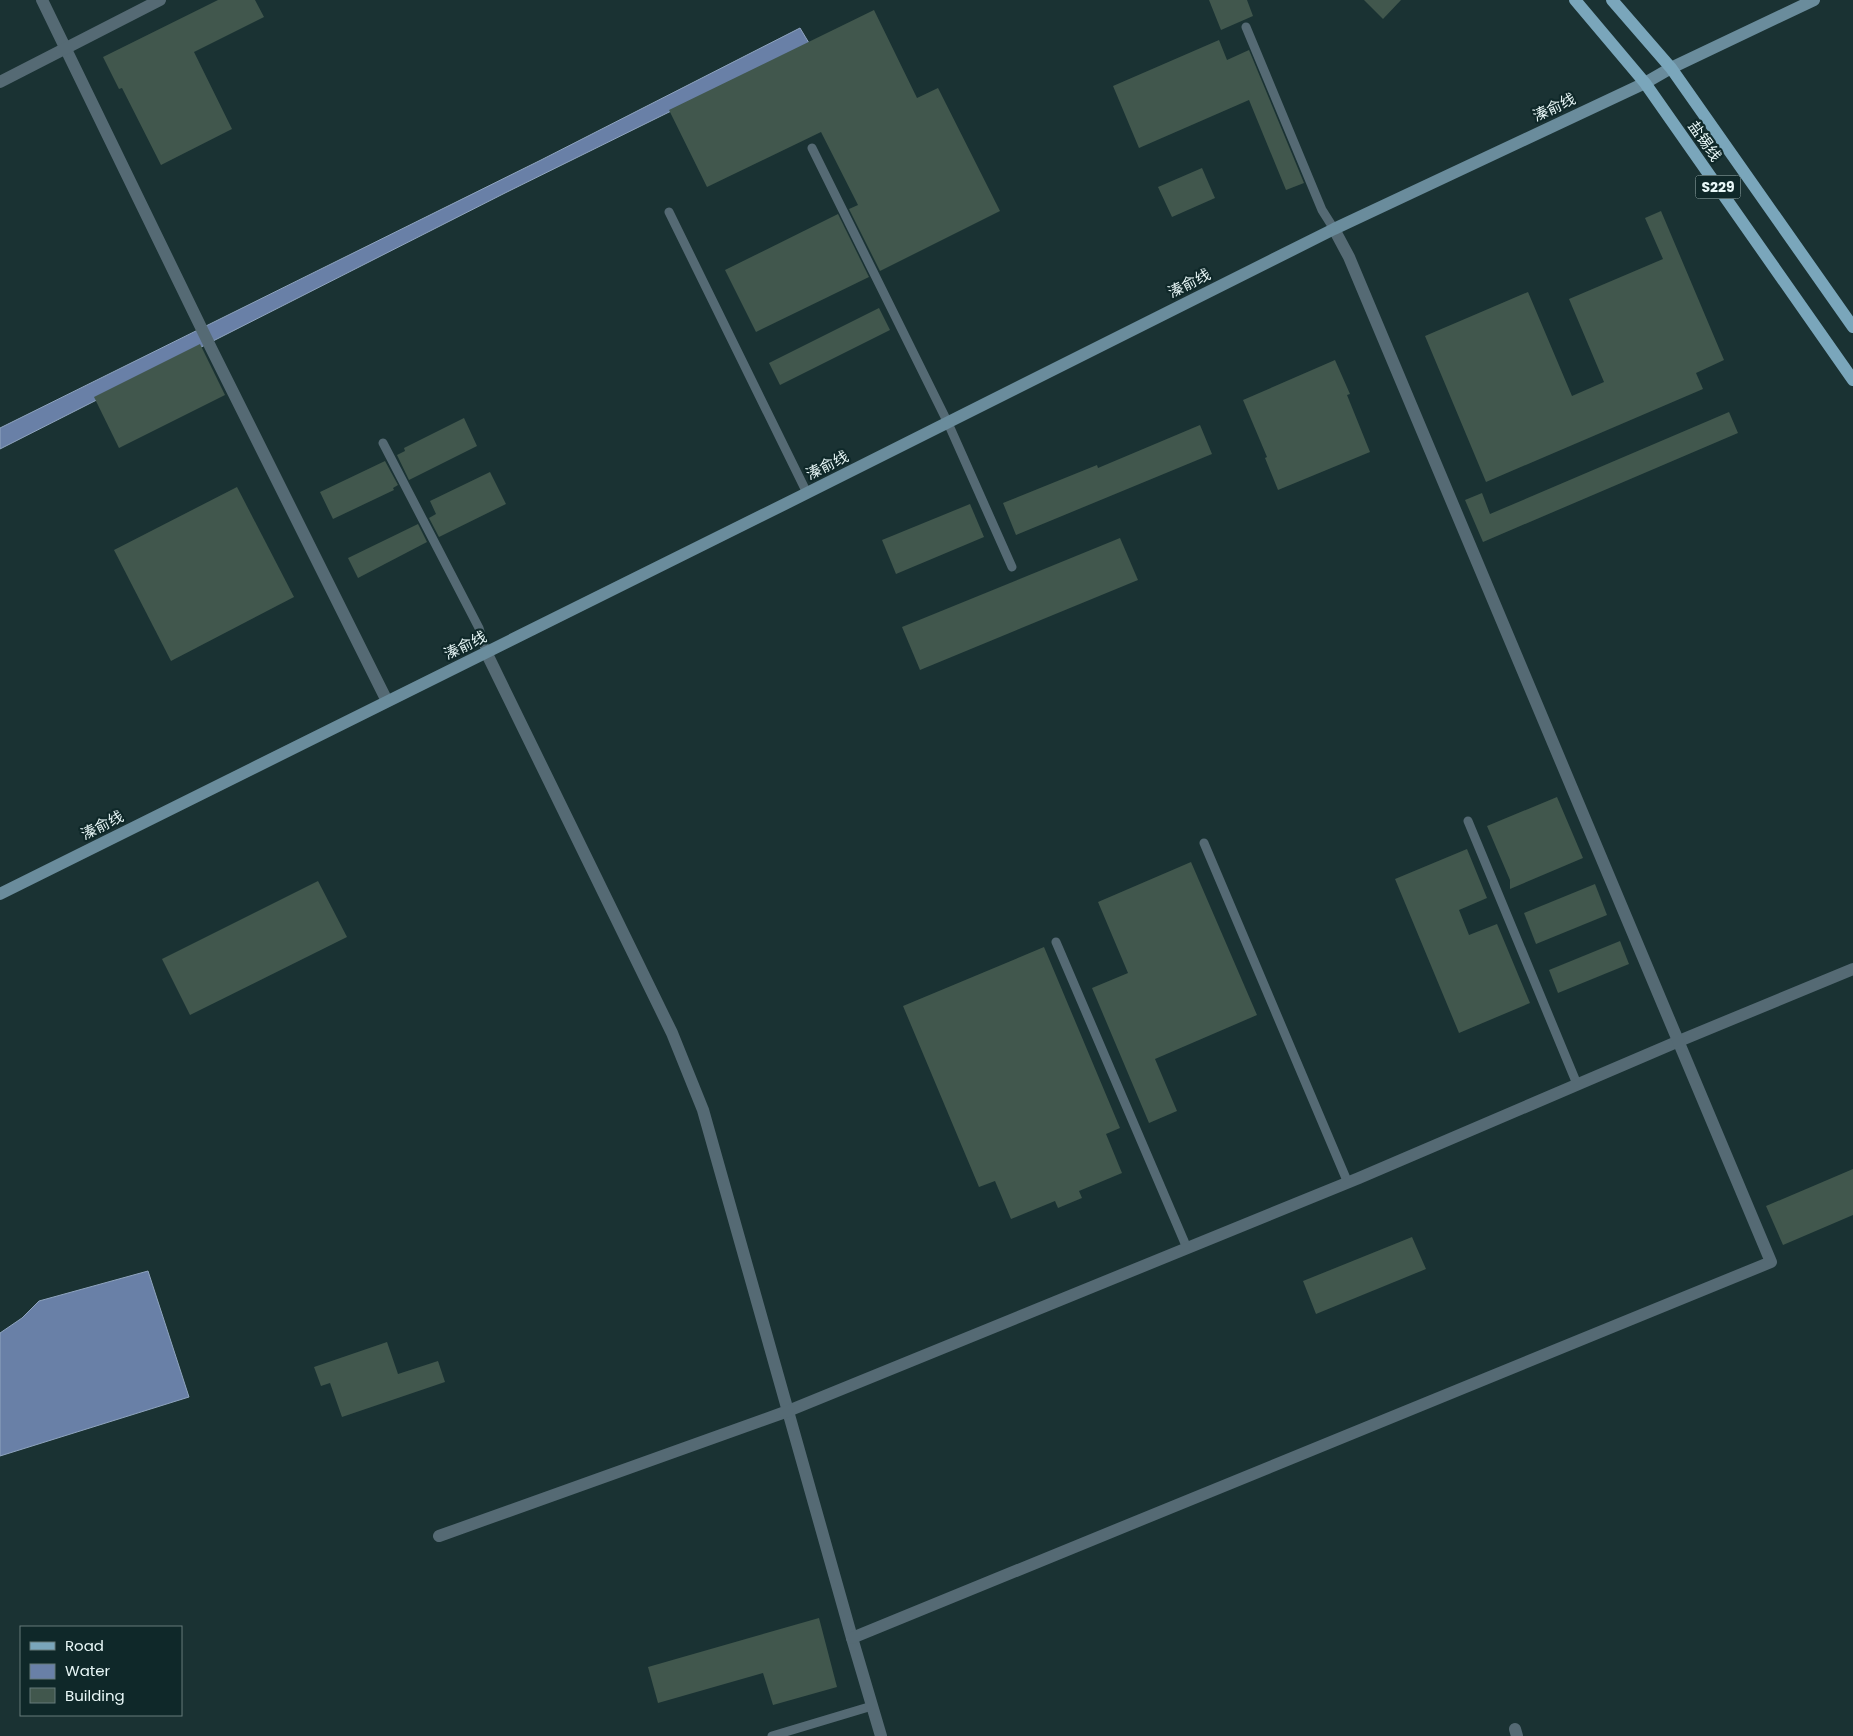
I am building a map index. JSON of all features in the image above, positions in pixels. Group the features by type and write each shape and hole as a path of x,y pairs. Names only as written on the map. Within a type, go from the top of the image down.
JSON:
{"main road":[{"name":"盐锡线","path":"1575,0 1645,83 1853,380"},
{"name":"盐锡线","path":"1612,0 1670,68 1853,327"},
{"name":"溱俞线","path":"0,894 808,493 1334,229 1645,83 1670,68 1813,0"}],"street":[{"path":"42,0 211,348 387,701"},
{"path":"0,82 160,0"},
{"path":"852,1638 1771,1262 1353,267 1334,229"},
{"path":"486,652 672,1033 704,1110 881,1736"},
{"path":"439,1536 788,1411 1348,1182 1853,969"}],"lane":[{"path":"1246,27 1322,210 1334,229"},
{"path":"812,148 948,423 1012,567"},
{"path":"669,212 808,493"},
{"path":"383,443 479,628 486,652"},
{"path":"1468,821 1577,1084"},
{"path":"1204,843 1348,1182"},
{"path":"1056,942 1188,1248"},
{"path":"772,1736 872,1706"}],"water":[{"path":"800,28 809,43 505,193 0,449 0,428 541,160"},
{"path":"148,1271 189,1397 0,1456 0,1333 22,1318 39,1301"}],"building":[{"path":"218,0 255,0 264,17 194,52 232,129 161,165 122,88 119,89 103,57"},
{"path":"1209,0 1247,0 1253,16 1221,30"},
{"path":"1364,0 1401,0 1383,19"},
{"path":"874,10 917,98 938,88 1000,211 880,271 849,209 858,205 821,132 707,187 669,110"},
{"path":"1219,40 1227,60 1249,50 1304,183 1286,190 1249,100 1139,148 1113,86"},
{"path":"1202,168 1215,198 1172,217 1158,187"},
{"path":"1661,211 1724,360 1696,373 1703,389 1486,482 1425,336 1528,292 1572,396 1604,382 1569,299 1663,259 1645,218"},
{"path":"838,214 869,277 756,332 725,270"},
{"path":"879,308 890,330 780,385 769,363"},
{"path":"200,344 225,395 119,448 94,397"},
{"path":"1335,360 1350,394 1347,395 1370,452 1278,490 1265,458 1267,457 1243,400"},
{"path":"1729,412 1738,433 1483,542 1465,500 1482,493 1490,514"},
{"path":"464,418 477,446 409,480 397,455 405,451 404,448"},
{"path":"1200,425 1212,454 1016,535 1003,503 1097,465 1098,468"},
{"path":"385,461 398,485 393,488 394,490 333,519 320,492"},
{"path":"490,472 506,504 439,537 429,518 436,514 430,501"},
{"path":"237,487 294,597 171,661 114,550"},
{"path":"970,504 984,537 896,574 882,540"},
{"path":"418,524 427,542 358,578 348,558"},
{"path":"1120,538 1138,580 920,670 902,627"},
{"path":"1557,797 1583,858 1510,889 1510,880 1487,826"},
{"path":"1467,849 1487,898 1459,910 1469,935 1497,924 1530,1003 1459,1033 1395,879"},
{"path":"1191,862 1257,1015 1155,1059 1177,1111 1149,1123 1092,988 1128,973 1098,902"},
{"path":"318,881 347,937 190,1015 162,959"},
{"path":"1595,884 1607,915 1536,944 1524,913"},
{"path":"1620,941 1629,964 1558,993 1549,970"},
{"path":"1044,947 1120,1128 1106,1134 1122,1173 1079,1191 1082,1198 1058,1208 1055,1201 1011,1219 995,1181 979,1187 903,1006"},
{"path":"1853,1169 1853,1215 1783,1245 1766,1206"},
{"path":"1412,1237 1426,1269 1316,1314 1303,1281"},
{"path":"387,1342 398,1374 438,1361 445,1382 342,1417 330,1383 321,1386 314,1367"},
{"path":"819,1618 837,1687 773,1705 763,1673 658,1703 648,1667"}]}
